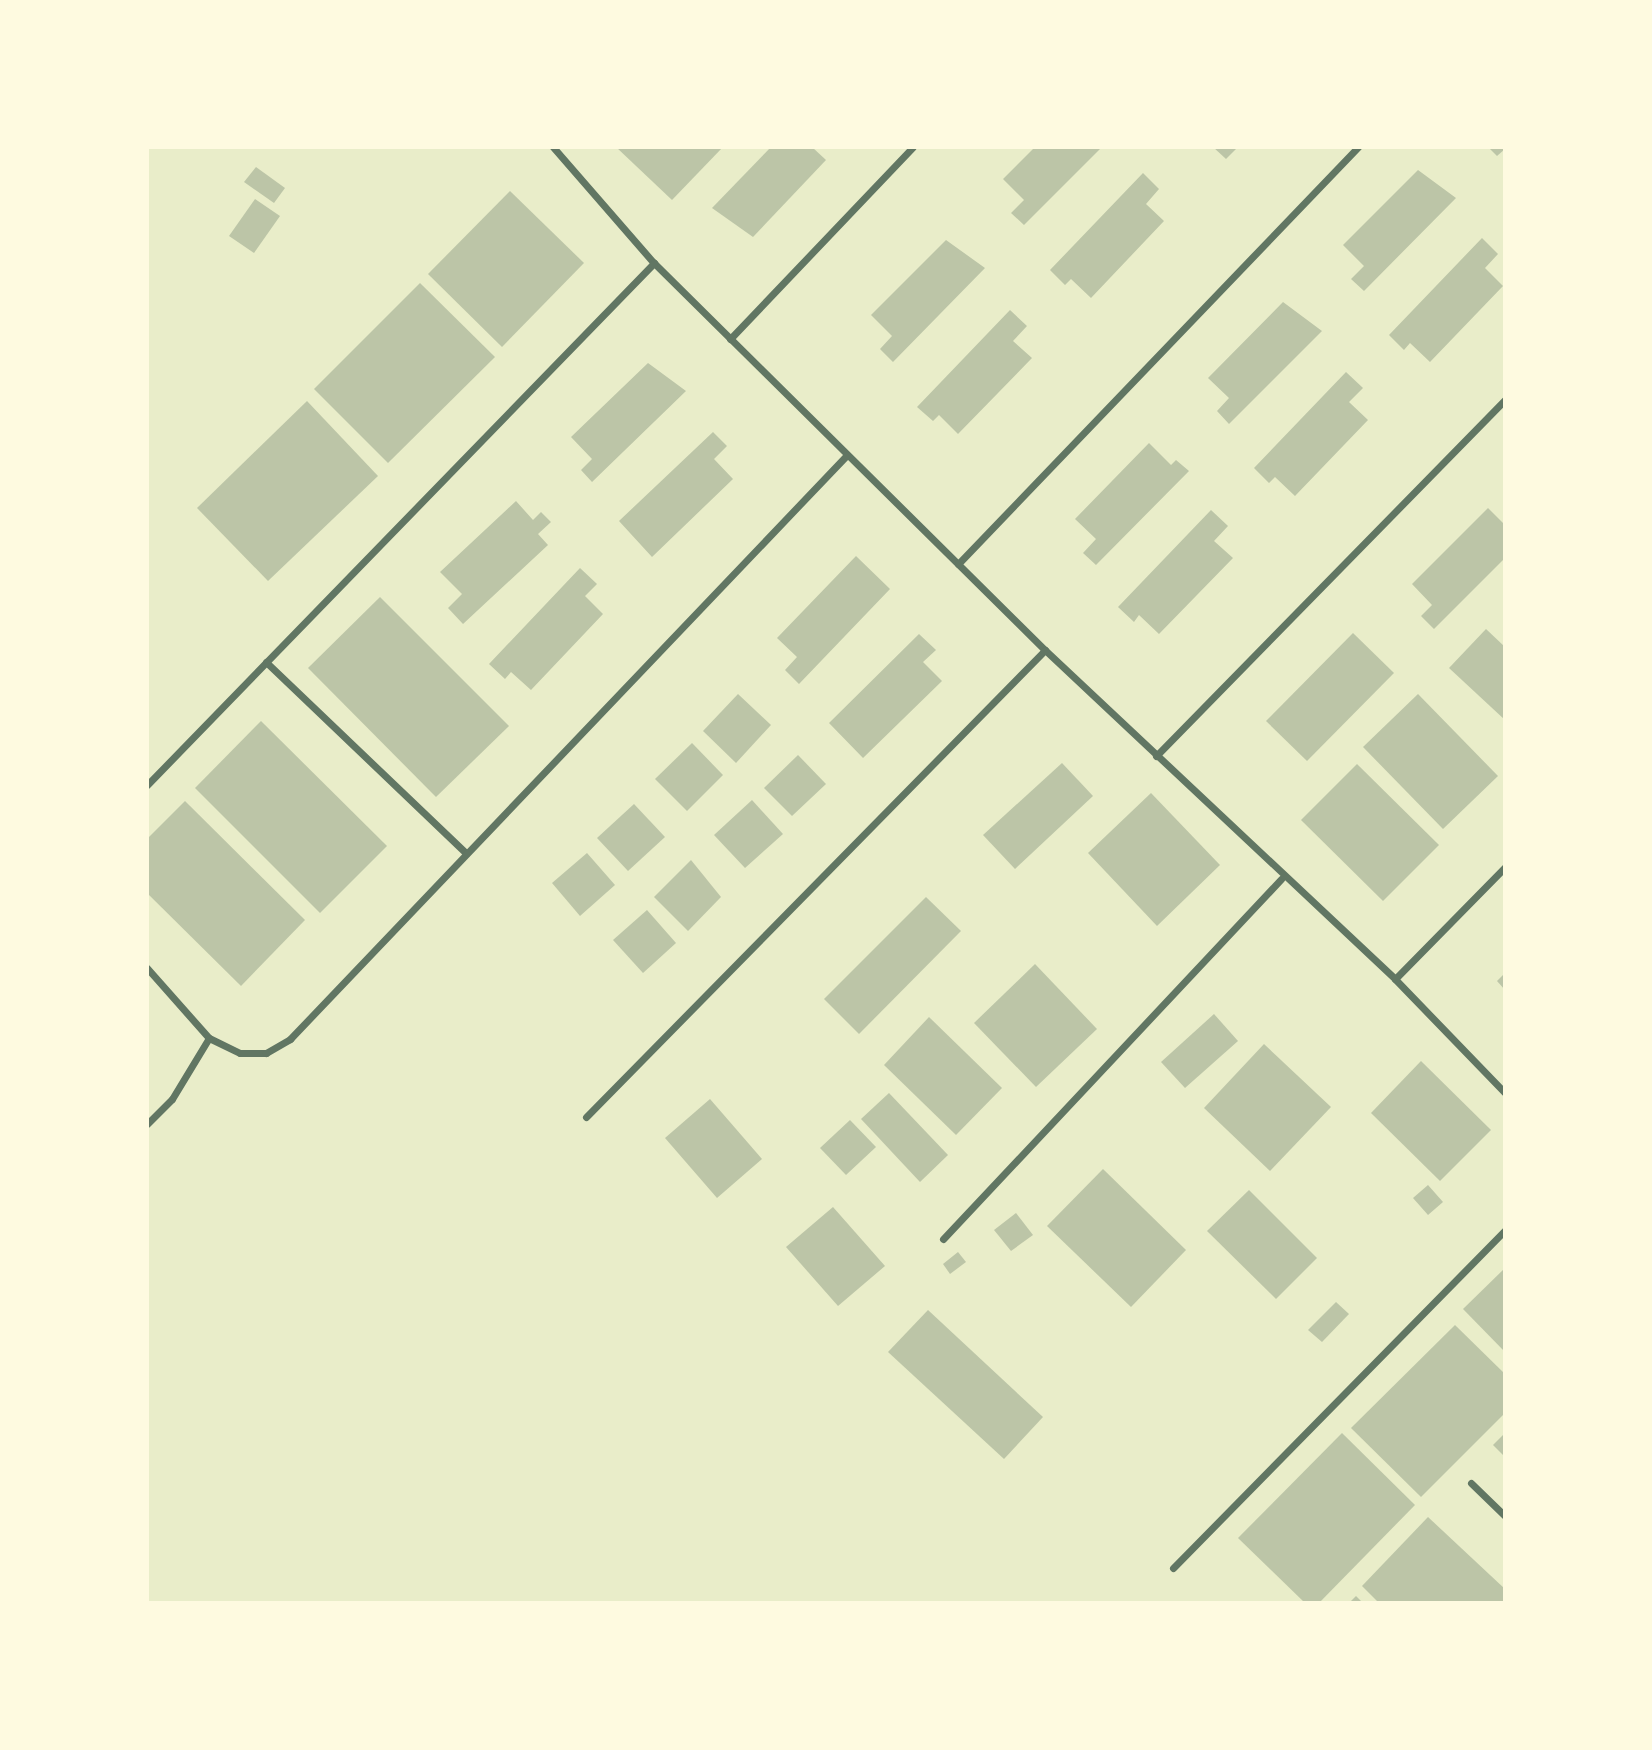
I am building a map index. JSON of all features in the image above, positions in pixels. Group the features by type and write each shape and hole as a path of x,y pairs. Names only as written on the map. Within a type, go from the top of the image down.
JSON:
{"street":[{"path":"553,147 654,263 730,339 1282,879 1395,979 1505,1093"},
{"path":"730,339 914,147"},
{"path":"958,564 1358,147"},
{"path":"147,785 654,263"},
{"path":"1156,756 1505,398"},
{"path":"147,968 209,1038 240,1053 266,1053 290,1039 847,455"},
{"path":"586,1117 1045,650"},
{"path":"266,662 467,853"},
{"path":"1395,979 1505,867"},
{"path":"943,1238 1282,879"},
{"path":"147,1124 172,1099 209,1038"},
{"path":"1173,1568 1505,1230"},
{"path":"1471,1483 1505,1516"}],"building":[{"path":"616,147 723,147 672,200"},
{"path":"771,147 812,147 826,160 753,237 712,208"},
{"path":"1035,147 1102,147 1024,225 1011,213 1024,200 1003,179"},
{"path":"1213,147 1238,147 1226,159"},
{"path":"1488,147 1505,147 1505,149 1497,156"},
{"path":"256,167 285,188 274,203 244,182"},
{"path":"1418,170 1456,198 1364,291 1351,279 1364,266 1343,245"},
{"path":"1143,173 1159,189 1146,204 1164,221 1091,298 1071,279 1065,285 1050,270"},
{"path":"510,191 584,263 502,347 428,274"},
{"path":"255,199 280,216 254,253 229,236"},
{"path":"1482,238 1498,254 1485,268 1503,286 1430,362 1410,343 1404,350 1389,335"},
{"path":"946,240 985,268 893,362 880,349 892,336 871,315"},
{"path":"420,283 495,357 388,463 314,389"},
{"path":"1283,302 1322,331 1229,424 1217,411 1229,398 1208,378"},
{"path":"1010,310 1027,326 1013,341 1032,358 958,434 939,415 933,421 917,407"},
{"path":"648,363 686,391 592,482 581,470 592,459 571,437"},
{"path":"1346,372 1363,388 1349,402 1368,420 1295,496 1275,477 1269,483 1254,468"},
{"path":"307,401 378,476 268,581 197,508"},
{"path":"713,432 727,446 714,459 733,479 652,557 619,521"},
{"path":"1149,443 1171,465 1176,460 1189,471 1096,565 1083,553 1096,539 1075,519"},
{"path":"516,501 533,520 541,512 551,522 538,534 548,545 463,624 448,608 462,594 440,572"},
{"path":"1488,508 1505,525 1505,558 1434,629 1421,616 1432,605 1412,584"},
{"path":"1211,510 1228,526 1214,541 1233,558 1159,634 1139,615 1134,622 1118,607"},
{"path":"856,556 890,589 799,684 785,670 797,657 777,638"},
{"path":"580,568 597,584 585,596 603,614 531,690 511,672 505,679 489,664"},
{"path":"380,597 509,726 436,797 308,668"},
{"path":"1486,629 1505,647 1505,720 1449,668"},
{"path":"1353,633 1394,673 1307,761 1266,721"},
{"path":"919,634 936,650 923,662 942,681 863,758 829,723"},
{"path":"738,694 771,725 736,763 703,731"},
{"path":"1418,694 1498,776 1443,829 1363,747"},
{"path":"261,721 387,846 320,913 195,788"},
{"path":"692,743 723,775 687,811 655,779"},
{"path":"798,755 826,784 792,816 764,788"},
{"path":"1062,763 1093,796 1015,869 983,835"},
{"path":"1357,764 1439,845 1383,901 1301,820"},
{"path":"1151,793 1220,865 1157,926 1088,853"},
{"path":"752,800 783,834 745,868 714,835"},
{"path":"185,801 305,920 241,986 147,893 147,839"},
{"path":"634,804 665,837 628,871 597,838"},
{"path":"587,853 615,885 580,916 552,883"},
{"path":"691,860 721,897 688,931 654,897"},
{"path":"926,897 961,931 859,1034 824,999"},
{"path":"647,910 676,943 643,973 613,940"},
{"path":"1035,964 1097,1029 1036,1087 974,1023"},
{"path":"1505,973 1505,990 1497,981"},
{"path":"1214,1014 1238,1041 1185,1088 1161,1062"},
{"path":"929,1017 1002,1088 956,1135 884,1065"},
{"path":"1264,1044 1331,1107 1270,1171 1204,1108"},
{"path":"1421,1061 1491,1130 1440,1181 1371,1113"},
{"path":"889,1093 948,1155 920,1182 861,1119"},
{"path":"710,1099 762,1159 717,1198 665,1138"},
{"path":"850,1120 876,1147 846,1175 820,1148"},
{"path":"1103,1169 1186,1250 1131,1307 1047,1226"},
{"path":"1428,1185 1443,1202 1428,1215 1413,1198"},
{"path":"1249,1190 1317,1258 1276,1299 1207,1231"},
{"path":"833,1207 885,1266 838,1306 786,1247"},
{"path":"1016,1213 1033,1235 1011,1251 994,1230"},
{"path":"958,1252 966,1262 950,1274 943,1264"},
{"path":"1505,1268 1505,1352 1463,1309"},
{"path":"1336,1302 1349,1314 1322,1342 1308,1330"},
{"path":"928,1310 1043,1417 1004,1459 888,1352"},
{"path":"1455,1325 1505,1374 1505,1413 1421,1497 1351,1428"},
{"path":"1342,1433 1415,1505 1319,1603 1305,1603 1238,1538"},
{"path":"1505,1433 1505,1457 1493,1445"},
{"path":"1428,1517 1505,1589 1505,1603 1379,1603 1362,1586"},
{"path":"1356,1596 1363,1603 1349,1603"}]}
